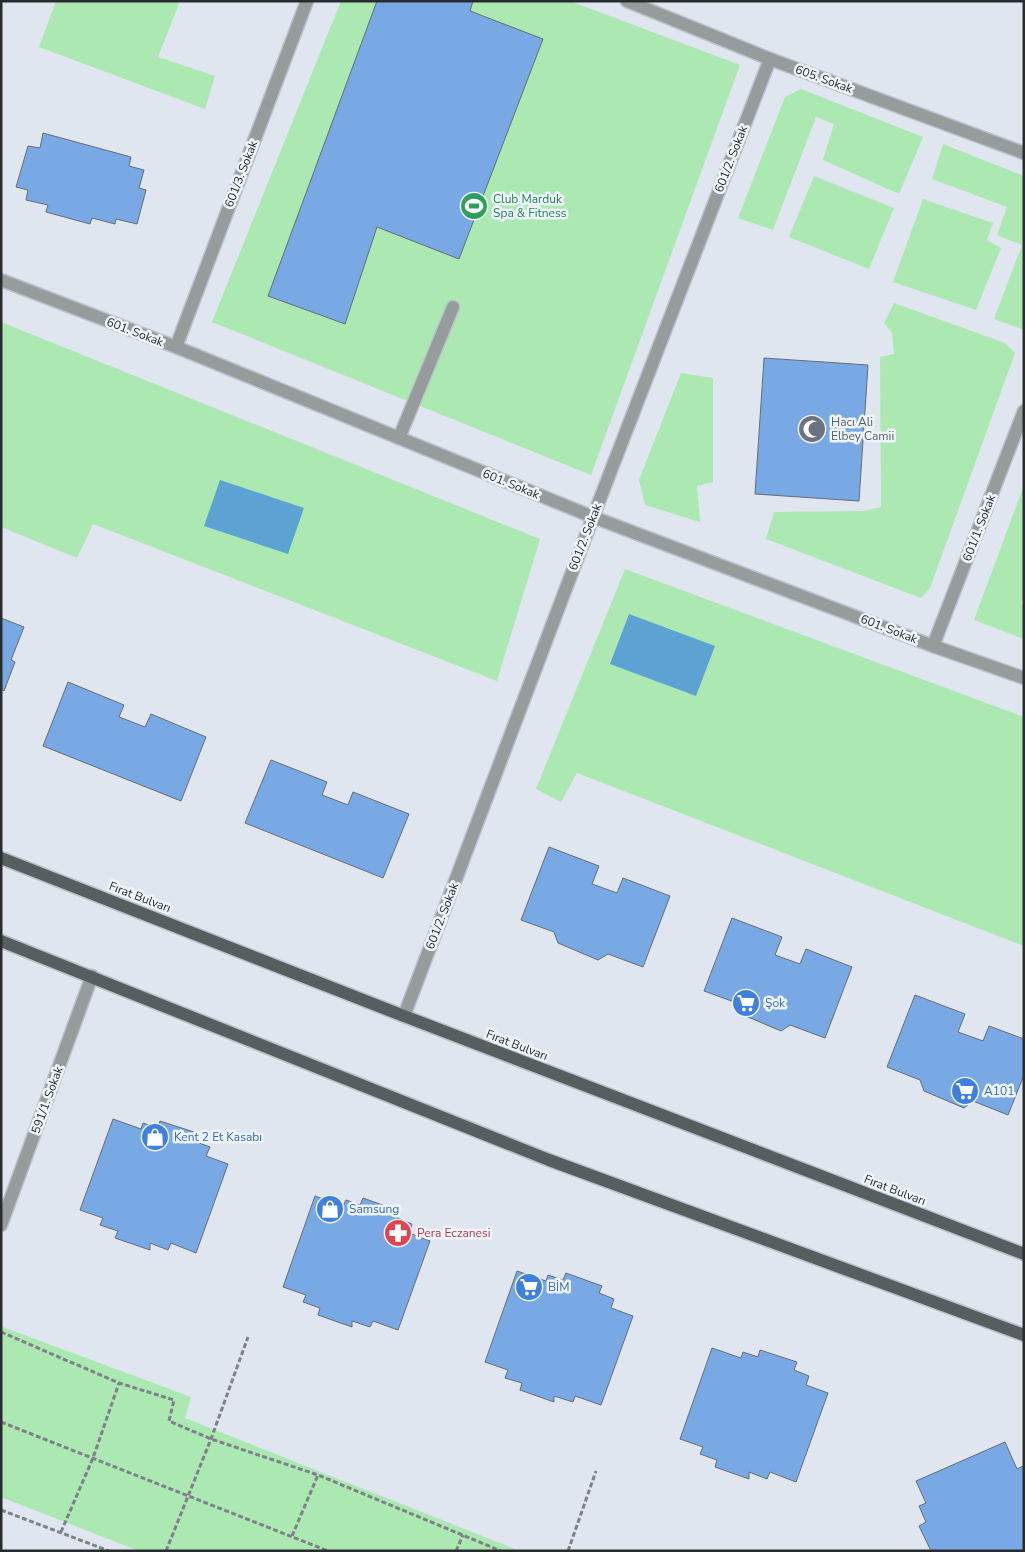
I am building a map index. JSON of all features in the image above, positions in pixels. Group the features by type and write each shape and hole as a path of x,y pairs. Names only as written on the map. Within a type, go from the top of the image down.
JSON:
{"main road":[{"name":"Fırat Bulvarı","path":"1,858 404,1016 1024,1254"},
{"path":"1,941 549,1160 1024,1334"}],"street":[{"name":"601/3. Sokak","path":"176,347 307,1"},
{"name":"605. Sokak","path":"626,1 770,59 1024,153"},
{"name":"601/2. Sokak","path":"404,1016 592,517 770,59"},
{"name":"601. Sokak","path":"1,280 176,347 592,517 933,646 1024,678"},
{"path":"399,438 453,307"},
{"name":"601/1. Sokak","path":"933,646 1024,411"},
{"name":"591/1. Sokak","path":"1,1225 92,976"}],"path":[{"path":"1,1332 119,1383 174,1400 169,1421 211,1439 318,1475 501,1551"},
{"path":"166,1551 211,1439 248,1337"},
{"path":"61,1532 93,1458 119,1383"},
{"path":"1,1422 328,1551"},
{"path":"568,1551 596,1471"},
{"path":"292,1536 318,1475"},
{"path":"1,1510 109,1551"},
{"path":"456,1551 463,1534"}],"green space":[{"path":"56,1 180,1 158,57 215,76 205,109 39,47"},
{"name":"Club Marduk Spa & Fitness","path":"341,1 570,1 740,65 591,475 212,322"},
{"path":"801,89 923,137 899,194 823,160 834,124 816,117 773,230 738,218 785,97"},
{"path":"943,144 1024,176 1024,330 994,319 1022,245 997,235 1007,207 932,179"},
{"path":"814,176 894,208 869,269 789,237"},
{"path":"923,199 993,223 987,240 1001,248 976,310 893,282"},
{"path":"894,303 1005,343 1015,353 930,588 921,598 766,539 774,512 864,511 881,507 880,357 894,354 892,333 884,323"},
{"path":"1,322 540,539 497,681 93,524 77,558 1,527"},
{"path":"681,373 713,378 713,482 697,486 700,522 645,505 639,480"},
{"path":"1024,485 1024,597 1021,604 1024,605 1024,639 974,620"},
{"path":"625,569 1024,717 1024,946 577,773 561,802 536,789"},
{"path":"3,1327 191,1397 185,1418 520,1551 139,1551 1,1497 1,1332"}],"water":[{"path":"220,480 304,508 288,554 204,526"},
{"path":"629,614 715,646 696,696 610,664"}],"building":[{"path":"377,1 473,1 470,11 543,39 459,259 377,227 345,324 268,296"},
{"path":"43,133 131,157 129,166 144,170 139,188 146,190 137,224 116,219 115,224 92,218 90,224 46,212 48,205 26,200 28,190 16,187 28,146 40,148"},
{"name":"Hacı Ali Elbey Camii","path":"764,358 868,365 859,501 755,494"},
{"path":"1,618 24,627 11,660 15,662 4,691 1,689"},
{"path":"68,682 124,705 119,717 145,727 151,714 206,737 181,801 43,746"},
{"path":"271,760 327,782 322,795 348,805 353,792 409,814 383,878 245,823"},
{"path":"549,847 599,866 592,884 617,893 623,878 670,896 643,967 608,954 598,960 558,943 554,932 521,920"},
{"path":"732,918 782,937 775,955 800,964 806,949 852,967 825,1038 790,1025 781,1031 741,1014 737,1003 704,991"},
{"path":"915,995 965,1014 958,1032 983,1041 989,1026 1024,1039 1024,1075 1008,1115 973,1101 964,1108 924,1091 920,1080 887,1067"},
{"path":"113,1119 141,1129 143,1123 158,1128 160,1121 197,1133 194,1141 210,1147 206,1156 228,1164 196,1253 171,1243 168,1250 150,1243 150,1250 115,1238 118,1231 100,1225 103,1218 80,1210"},
{"path":"315,1196 343,1206 346,1200 360,1205 363,1198 399,1211 397,1218 412,1224 409,1233 430,1241 398,1330 373,1321 370,1327 352,1321 352,1327 318,1315 320,1308 303,1302 306,1295 283,1287"},
{"path":"517,1271 546,1281 548,1275 563,1280 566,1273 602,1286 599,1293 614,1299 611,1308 633,1316 601,1405 575,1396 573,1402 554,1396 554,1402 520,1390 522,1383 505,1378 508,1370 485,1362"},
{"path":"712,1348 741,1358 743,1352 758,1357 760,1350 797,1362 794,1370 809,1376 806,1385 828,1393 796,1482 770,1472 767,1479 749,1472 749,1479 715,1467 717,1460 700,1454 703,1447 680,1439"},
{"path":"1005,1442 1017,1469 1023,1466 1024,1468 1024,1551 931,1551 919,1526 926,1522 919,1506 926,1503 916,1481"}],"place":[{"name":"Club Marduk Spa & Fitness","path":"474,206"},
{"name":"Hacı Ali Elbey Camii","path":"812,429"},
{"name":"Şok","path":"746,1003"},
{"name":"A101","path":"965,1091"},
{"name":"Kent 2 Et Kasabı","path":"155,1137"},
{"name":"Samsung","path":"330,1209"},
{"name":"Pera Eczanesi","path":"398,1233"},
{"name":"BİM","path":"529,1287"}]}
